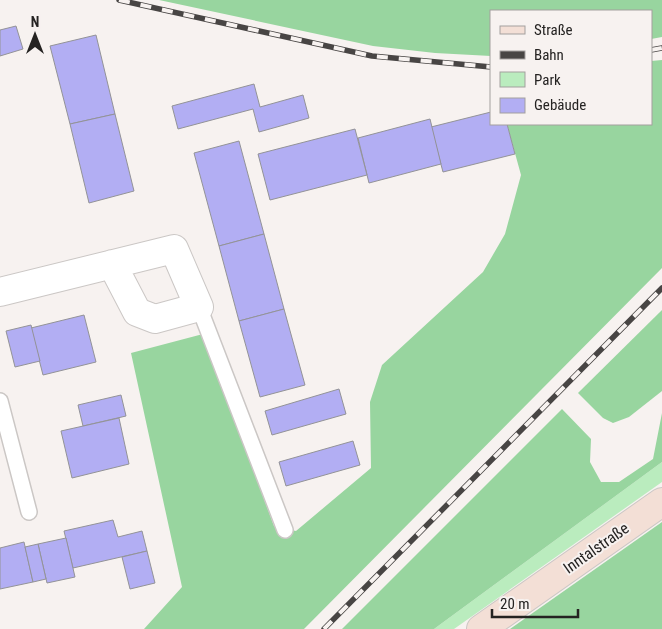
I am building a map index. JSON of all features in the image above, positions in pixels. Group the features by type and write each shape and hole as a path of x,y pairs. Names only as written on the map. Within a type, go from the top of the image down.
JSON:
{"main road":[{"name":"Inntalstraße","path":"481,629 662,502"}],"street":[{"path":"0,292 112,264 174,249 199,307 155,319 137,312 112,264"}],"lane":[{"path":"199,307 285,530"},
{"path":"0,400 29,512"}],"green space":[{"path":"159,0 662,0 662,37 652,39 652,10 490,10 490,56 435,53 373,46"},
{"path":"662,60 662,268 304,629 144,629 182,587 131,353 203,334 274,526 296,531 371,468 370,402 382,365 483,272 505,234 521,175 507,125 652,125 652,61"},
{"path":"662,310 662,391 629,417 613,423 603,418 578,393"},
{"path":"562,409 591,439 590,462 601,482 619,482 653,459 662,413 662,462 434,629 342,629"},
{"path":"662,462 662,482 454,629 434,629"},
{"path":"662,522 662,629 510,629"}],"building":[{"path":"16,26 23,49 0,56 0,30"},
{"path":"96,35 115,114 70,124 50,46"},
{"path":"254,84 260,107 303,95 309,118 259,132 253,109 178,129 172,106"},
{"path":"490,112 490,125 507,125 515,154 443,172 431,127"},
{"path":"115,114 134,191 89,203 70,124"},
{"path":"430,119 441,164 369,183 358,138"},
{"path":"355,129 367,175 270,200 258,154"},
{"path":"239,141 264,234 219,246 194,153"},
{"path":"264,234 284,309 239,321 219,246"},
{"path":"284,309 305,385 260,397 239,321"},
{"path":"84,315 96,362 43,375 31,328"},
{"path":"31,325 40,361 15,367 6,331"},
{"path":"339,389 346,414 272,435 265,411"},
{"path":"121,395 126,416 83,426 78,405"},
{"path":"119,418 129,464 72,478 61,431"},
{"path":"353,441 360,465 286,486 279,462"},
{"path":"113,520 118,537 142,531 147,551 73,568 64,531"},
{"path":"66,538 75,577 47,583 38,544"},
{"path":"24,542 33,582 0,589 0,548"},
{"path":"38,544 46,579 33,582 25,547"},
{"path":"147,551 155,583 130,589 122,557"}],"railway":[{"path":"119,0 372,56 490,67"},
{"path":"652,50 662,48"},
{"path":"324,629 662,288"}]}
